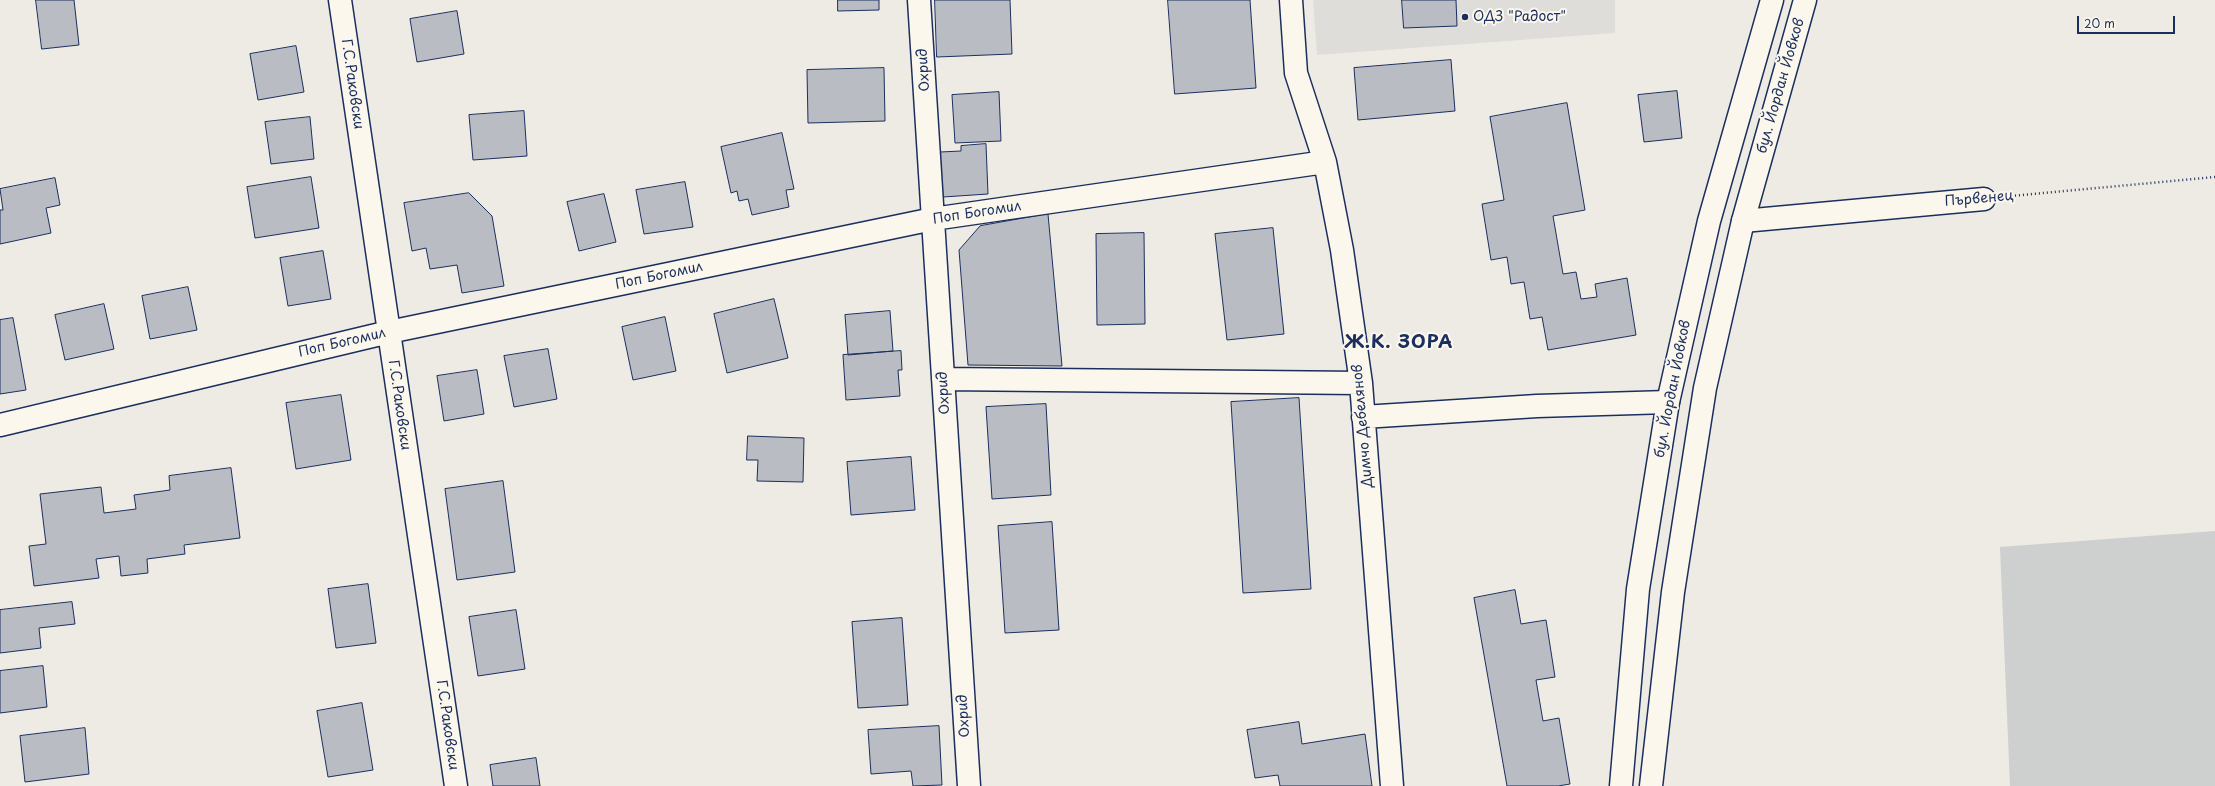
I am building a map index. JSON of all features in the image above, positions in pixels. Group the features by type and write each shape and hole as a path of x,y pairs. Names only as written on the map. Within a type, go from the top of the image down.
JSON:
{"street":[{"name":"Г.С.Раковски","path":"340,0 456,786"},
{"name":"Охрид","path":"919,0 969,786"},
{"name":"Димчо Дебелянов","path":"1290,0 1296,73 1325,162 1342,250 1361,382 1392,786"},
{"name":"бул. Йордан Йовков","path":"1621,786 1638,589 1668,402 1709,221 1772,0"},
{"name":"бул. Йордан Йовков","path":"1651,786 1673,592 1705,388 1743,221 1805,0"},
{"name":"Поп Богомил","path":"0,425 389,332 933,219 1325,162"},
{"name":"Първенец","path":"1743,221 1984,198"},
{"path":"943,379 1361,382"},
{"path":"1363,416 1537,406 1668,402"}],"path":[{"name":"Първенец","path":"1984,198 2215,177"}],"shaded area":[{"name":"ОДЗ \"Радост\"","path":"1313,0 1615,0 1615,33 1317,55"},
{"path":"2215,531 2215,786 2010,786 2000,547"}],"building":[{"path":"36,0 74,0 79,45 42,49"},
{"path":"838,0 879,0 879,10 838,11"},
{"path":"935,0 1010,0 1012,54 937,57"},
{"path":"1168,0 1250,0 1256,88 1175,94"},
{"path":"1402,0 1456,0 1457,26 1404,28"},
{"path":"457,11 464,54 417,62 410,19"},
{"path":"296,46 304,92 258,100 250,54"},
{"path":"1451,60 1455,111 1358,120 1354,68"},
{"path":"884,68 885,121 808,123 807,70"},
{"path":"1677,91 1682,138 1644,142 1638,95"},
{"path":"999,92 1001,141 955,143 952,95"},
{"path":"1567,103 1585,210 1553,216 1563,274 1576,272 1581,299 1597,297 1595,284 1627,278 1636,335 1548,350 1542,317 1530,319 1524,282 1511,284 1507,257 1491,260 1482,204 1504,200 1490,117"},
{"path":"524,111 527,156 473,160 469,115"},
{"path":"310,117 314,159 271,164 265,122"},
{"path":"782,133 794,189 786,190 789,207 752,215 748,199 739,201 737,191 731,193 721,147"},
{"path":"986,144 988,194 943,197 940,152 961,151 961,146"},
{"path":"311,177 319,228 255,238 247,187"},
{"path":"55,178 60,205 46,208 51,233 0,244 0,210 3,210 0,189"},
{"path":"685,182 693,227 644,234 636,190"},
{"path":"469,193 492,216 504,286 462,293 457,265 430,269 426,248 412,251 404,203"},
{"path":"604,194 616,242 579,251 567,202"},
{"path":"1048,214 1062,366 968,365 959,250 980,226"},
{"path":"1273,228 1284,334 1227,340 1215,234"},
{"path":"1144,233 1145,324 1097,325 1096,234"},
{"path":"323,251 331,299 288,306 280,258"},
{"path":"188,287 197,330 150,339 142,296"},
{"path":"774,299 788,358 727,373 714,314"},
{"path":"104,304 114,349 65,360 55,315"},
{"path":"890,311 893,351 848,355 845,315"},
{"path":"665,317 676,371 633,380 622,327"},
{"path":"13,318 26,390 0,394 0,320"},
{"path":"548,349 557,399 514,407 504,356"},
{"path":"901,351 902,370 898,370 900,396 846,400 843,355"},
{"path":"477,370 484,414 444,421 437,376"},
{"path":"341,395 351,460 296,469 286,403"},
{"path":"1299,398 1311,589 1243,593 1231,402"},
{"path":"1046,404 1051,495 992,499 986,407"},
{"path":"748,436 804,438 803,482 757,481 758,460 747,460"},
{"path":"911,457 915,510 851,515 847,462"},
{"path":"231,468 240,538 184,545 185,554 147,559 148,573 121,576 119,556 96,559 99,578 34,586 29,546 46,544 40,494 101,487 104,513 136,509 134,495 170,490 169,476"},
{"path":"503,481 515,572 457,580 445,489"},
{"path":"1052,522 1059,630 1005,633 998,526"},
{"path":"368,584 376,643 336,648 328,589"},
{"path":"1515,590 1521,624 1546,620 1555,677 1536,680 1543,721 1559,718 1570,784 1558,786 1507,786 1474,598"},
{"path":"72,602 75,624 39,628 41,648 0,653 0,610"},
{"path":"516,610 525,669 478,676 469,617"},
{"path":"902,618 908,705 858,708 852,622"},
{"path":"43,666 47,707 0,713 0,671"},
{"path":"362,703 373,770 328,777 317,711"},
{"path":"1299,722 1302,744 1365,734 1372,786 1280,786 1278,775 1255,778 1247,730"},
{"path":"939,726 942,785 913,786 911,771 871,774 868,730"},
{"path":"85,728 89,774 25,782 20,736"},
{"path":"536,758 540,786 493,786 490,765"}],"place":[{"name":"ОДЗ \"Радост\"","path":"1465,17"}],"district":[{"name":"Ж.К. ЗОРА","path":"1399,343"}]}
